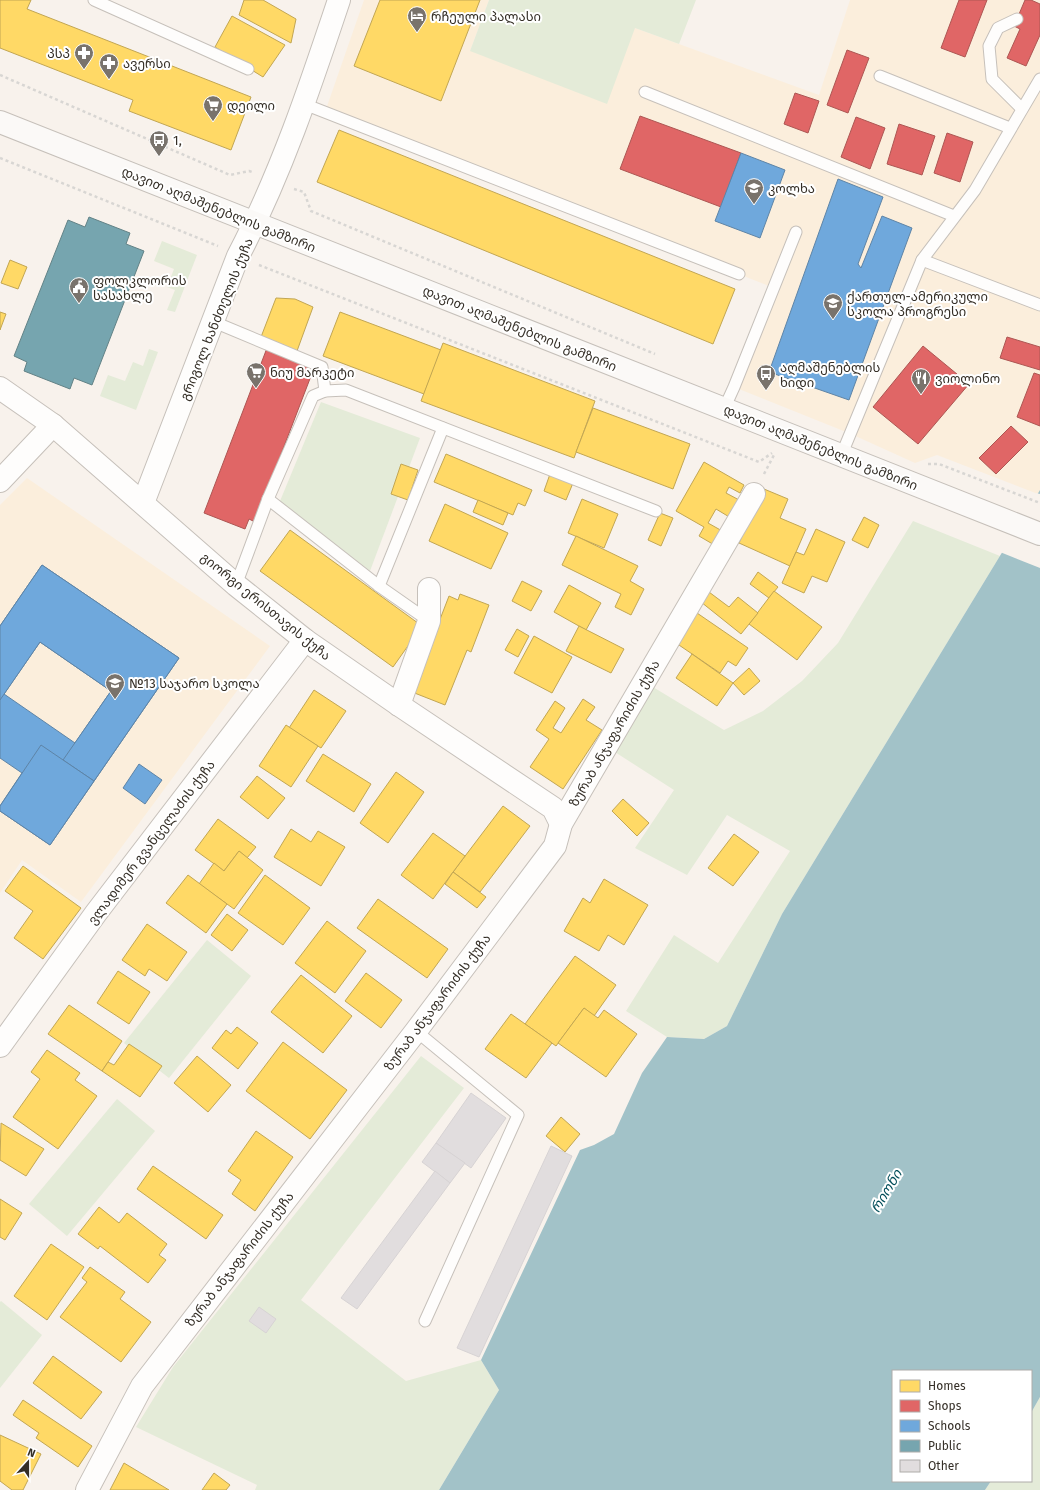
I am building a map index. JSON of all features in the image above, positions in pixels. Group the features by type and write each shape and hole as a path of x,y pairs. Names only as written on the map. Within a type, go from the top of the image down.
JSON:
{"main road":[{"name":"დავით აღმაშენებლის გამზირი","path":"0,122 1040,534"}],"street":[{"name":"გრიგოლ ხანძთელის ქუჩა","path":"144,503 238,256 256,223 304,104 339,0"},
{"name":"გიორგი ერისთავის ქუჩა","path":"0,388 53,425 236,585 305,640 553,808 561,824"},
{"path":"0,481 53,425"},
{"name":"ზურაბ ანჯაფარიძის ქუჩა","path":"87,1490 142,1386 416,1031 555,846 561,824 754,494"},
{"path":"399,705 429,621 429,588"},
{"name":"ვლადიმერ გვანცელაძის ქუჩა","path":"0,1046 96,913 305,640"}],"lane":[{"path":"94,0 248,69"},
{"path":"1017,19 998,28 989,46 992,79 1022,108"},
{"path":"880,76 1010,128"},
{"path":"842,456 922,260 974,190 1040,79"},
{"path":"645,92 954,216"},
{"path":"304,104 739,274"},
{"path":"724,409 796,232"},
{"path":"922,260 1040,305"},
{"path":"214,322 322,367 325,392"},
{"path":"236,585 268,499 313,396 325,392 346,390 656,511"},
{"path":"379,586 443,428"},
{"path":"268,499 379,586 429,621"},
{"path":"416,1031 518,1115 425,1321"}],"path":[{"path":"0,74 230,176 249,171 304,192 311,212 661,357"},
{"path":"0,158 226,249 278,274 760,462 776,450"},
{"path":"923,463 939,464 1040,503"}],"shaded area":[{"path":"364,0 489,0 470,51 635,28 819,95 850,0 1040,0 1040,490 1038,494 937,455 915,463 851,434 734,387 774,288 325,112"},
{"name":"№13 საჯარო სკოლა","path":"27,478 270,646 81,902 22,860 0,893 0,505"}],"green space":[{"path":"489,0 696,0 679,44 635,28 607,104 470,51"},
{"path":"162,241 197,255 175,312 167,310 175,290 167,287 174,269 154,261"},
{"path":"149,349 158,352 136,410 100,396 108,375 125,381 133,362 143,366"},
{"path":"321,402 420,438 370,571 280,501"},
{"path":"913,521 1000,556 782,914 727,1026 704,1039 667,1037 626,1011 674,935 718,963 790,851 727,815 687,875 635,848 674,790 604,745 643,681 724,730 763,711 802,681 838,643"},
{"path":"207,940 251,976 169,1078 124,1043"},
{"path":"421,1056 464,1088 301,1300 406,1381 481,1360 499,1390 439,1490 255,1490 257,1485 136,1427 173,1367"},
{"path":"117,1099 155,1131 67,1236 29,1204"},
{"path":"1,1301 42,1335 0,1388 0,1302"},
{"path":"1040,1397 1040,1490 985,1490 990,1482 1032,1482 1032,1411"}],"water":[{"name":"რიონი","path":"1040,490 1040,1397 1032,1411 1032,1370 892,1370 892,1482 990,1482 985,1490 439,1490 499,1390 481,1360 580,1150 594,1145 614,1134 642,1073 667,1037 704,1039 727,1026 782,914"}],"pier":[{"path":"1036,493 1040,494 1040,568 1000,552"}],"building: Homes":[{"path":"0,0 31,0 27,9 251,97 231,150 129,111 133,100 0,48"},
{"path":"244,0 263,0 296,19 291,43 239,15"},
{"name":"რჩეული პალასი","path":"380,0 480,0 441,101 354,66"},
{"path":"232,16 285,45 263,77 215,47"},
{"path":"339,130 735,289 713,344 317,182"},
{"path":"10,260 27,267 18,289 1,283"},
{"path":"276,298 295,299 313,307 297,351 261,337"},
{"path":"0,312 6,314 0,330"},
{"path":"340,312 441,350 424,394 323,356"},
{"path":"443,343 595,401 574,458 421,401"},
{"path":"593,408 690,444 673,489 576,452"},
{"path":"446,454 532,490 525,506 518,503 513,515 434,482"},
{"path":"704,462 744,485 740,493 729,487 726,493 741,501 731,518 716,509 708,523 724,532 716,546 699,536 704,527 676,511"},
{"path":"401,464 418,470 408,500 391,494"},
{"path":"550,474 573,483 566,500 544,491"},
{"path":"764,489 788,499 780,518 806,529 790,566 739,543"},
{"path":"582,499 618,514 604,548 568,533"},
{"path":"478,500 508,513 503,525 473,512"},
{"path":"445,504 508,533 491,569 429,541"},
{"path":"660,513 673,518 661,546 648,540"},
{"path":"864,517 879,525 868,548 852,540"},
{"path":"816,529 845,542 827,582 812,576 804,593 782,583 796,552 804,555"},
{"path":"290,530 422,626 393,667 260,571"},
{"path":"576,536 638,566 630,581 644,589 631,615 615,607 621,594 562,565"},
{"path":"758,572 778,587 769,598 750,584"},
{"path":"522,581 542,591 531,611 512,601"},
{"path":"569,585 601,603 586,630 554,612"},
{"path":"774,591 822,627 797,660 749,624"},
{"path":"709,592 729,607 738,597 758,613 741,634 701,602"},
{"path":"460,594 489,605 471,652 467,650 445,705 412,692 449,596 458,600"},
{"path":"697,613 748,648 736,666 728,661 720,673 676,643"},
{"path":"579,626 624,649 611,673 566,651"},
{"path":"517,629 529,636 518,657 505,650"},
{"path":"534,636 572,657 552,693 514,673"},
{"path":"692,654 733,683 717,706 676,678"},
{"path":"749,668 760,681 744,695 733,683"},
{"path":"314,690 346,711 321,748 289,728"},
{"path":"583,699 595,707 586,720 602,730 563,789 530,767 549,739 536,730 555,701 565,708 553,728 561,733"},
{"path":"286,725 318,746 291,787 259,766"},
{"path":"323,754 371,784 354,812 306,781"},
{"path":"396,772 424,792 388,843 360,823"},
{"path":"257,776 285,798 268,819 240,797"},
{"path":"623,799 649,823 637,836 612,811"},
{"path":"503,806 530,826 480,892 453,872"},
{"path":"218,819 256,847 247,858 239,851 224,871 195,850"},
{"path":"291,829 311,842 318,831 345,847 321,886 274,857"},
{"path":"433,833 465,856 433,899 401,875"},
{"path":"734,834 759,852 733,886 708,868"},
{"path":"239,851 263,870 234,909 199,884 214,863 224,871"},
{"path":"23,866 81,908 43,959 14,938 33,911 5,891"},
{"path":"453,872 486,897 477,908 445,884"},
{"path":"188,875 227,904 206,933 166,903"},
{"path":"265,875 310,908 283,945 238,913"},
{"path":"604,879 648,905 624,945 608,935 599,951 564,931 583,898 590,903"},
{"path":"378,899 448,949 427,978 357,928"},
{"path":"227,914 248,930 232,951 211,935"},
{"path":"327,921 366,951 335,993 295,963"},
{"path":"147,924 187,952 167,981 149,969 145,976 122,960"},
{"path":"575,956 616,985 594,1016 584,1008 556,1046 525,1024"},
{"path":"118,971 150,992 129,1024 97,1003"},
{"path":"366,973 402,1000 381,1028 345,1001"},
{"path":"301,975 352,1016 323,1053 271,1012"},
{"path":"69,1005 122,1041 102,1071 48,1034"},
{"path":"584,1008 598,1018 604,1010 637,1034 606,1077 558,1043"},
{"path":"511,1014 552,1043 526,1078 485,1049"},
{"path":"237,1027 258,1043 238,1069 212,1048 226,1030 231,1034"},
{"path":"283,1042 347,1090 310,1139 246,1091"},
{"path":"129,1044 162,1066 140,1097 102,1071 108,1062 114,1065"},
{"path":"47,1050 80,1073 75,1080 97,1096 58,1149 13,1117 40,1079 31,1072"},
{"path":"197,1056 231,1085 208,1112 174,1083"},
{"path":"561,1117 580,1134 565,1152 546,1136"},
{"path":"1,1123 44,1149 26,1176 0,1160"},
{"path":"256,1131 293,1157 255,1211 232,1194 241,1180 228,1171"},
{"path":"153,1166 223,1215 206,1239 137,1189"},
{"path":"0,1199 22,1213 5,1240 0,1237"},
{"path":"99,1207 119,1223 127,1213 167,1244 159,1255 166,1260 148,1283 100,1246 98,1249 78,1234"},
{"path":"51,1244 84,1267 47,1320 14,1296"},
{"path":"90,1267 125,1292 120,1299 151,1322 121,1362 60,1317 87,1282 82,1278"},
{"path":"53,1356 102,1392 81,1419 33,1383"},
{"path":"23,1400 92,1446 78,1467 36,1438 39,1433 13,1415"},
{"path":"0,1435 41,1454 23,1490 12,1490 0,1481"},
{"path":"124,1463 169,1490 110,1490"},
{"path":"214,1473 230,1485 226,1490 202,1490"}],"building: Shops":[{"path":"959,0 987,0 965,57 941,48"},
{"path":"1025,0 1031,0 1040,4 1040,35 1026,66 1007,58 1020,29 1014,26"},
{"path":"847,50 869,58 848,113 827,105"},
{"path":"795,93 819,101 808,133 784,124"},
{"path":"640,116 741,153 721,207 620,169"},
{"path":"856,117 885,128 870,169 841,157"},
{"path":"899,124 935,136 922,175 887,164"},
{"path":"947,133 973,142 960,182 934,173"},
{"path":"1007,337 1040,347 1040,370 1000,358"},
{"name":"ვიოლინო","path":"923,346 969,384 918,444 873,407"},
{"path":"267,348 309,364 305,374 311,376 255,522 249,519 245,529 204,513"},
{"path":"1034,373 1040,375 1040,426 1017,417"},
{"path":"1011,426 1028,442 996,474 979,458"}],"building: Schools":[{"path":"741,153 785,170 760,238 715,221"},
{"name":"ქართულ-ამერიკული სკოლა პროგრესი","path":"838,179 883,197 858,264 861,268 882,216 912,228 849,400 769,372"},
{"path":"42,565 179,658 50,845 0,811 0,806 22,773 0,758 0,626","holes":["40,642 111,691 75,743 4,694"]},
{"path":"42,565 179,658 94,781 63,760 111,691 40,642 0,700 0,626"},
{"path":"41,745 94,781 50,845 0,811 0,806"},
{"path":"139,764 162,780 145,804 123,788"}],"building: Public":[{"name":"ფოლკლორის სასახლე","path":"89,217 130,233 126,244 144,251 92,385 74,378 70,389 24,371 27,362 14,356 68,220 85,227"}],"building: Other":[{"path":"471,1093 506,1118 471,1168 436,1143"},
{"path":"436,1143 465,1163 450,1183 422,1162"},
{"path":"551,1146 572,1156 479,1357 457,1348"},
{"path":"435,1171 450,1183 357,1309 341,1298"},
{"path":"259,1307 276,1319 266,1333 249,1321"}],"place":[{"name":"რჩეული პალასი","path":"417,33"},
{"name":"პსპ","path":"84,70"},
{"name":"ავერსი","path":"109,80"},
{"name":"დეილი","path":"213,122"},
{"name":"1,","path":"159,157"},
{"name":"კოლხა","path":"754,205"},
{"name":"ფოლკლორის სასახლე","path":"79,304"},
{"name":"ქართულ-ამერიკული სკოლა პროგრესი","path":"833,320"},
{"name":"ნიუ მარკეტი","path":"256,389"},
{"name":"აღმაშენებლის ხიდი","path":"766,391"},
{"name":"ვიოლინო","path":"921,395"},
{"name":"№13 საჯარო სკოლა","path":"115,700"}]}
